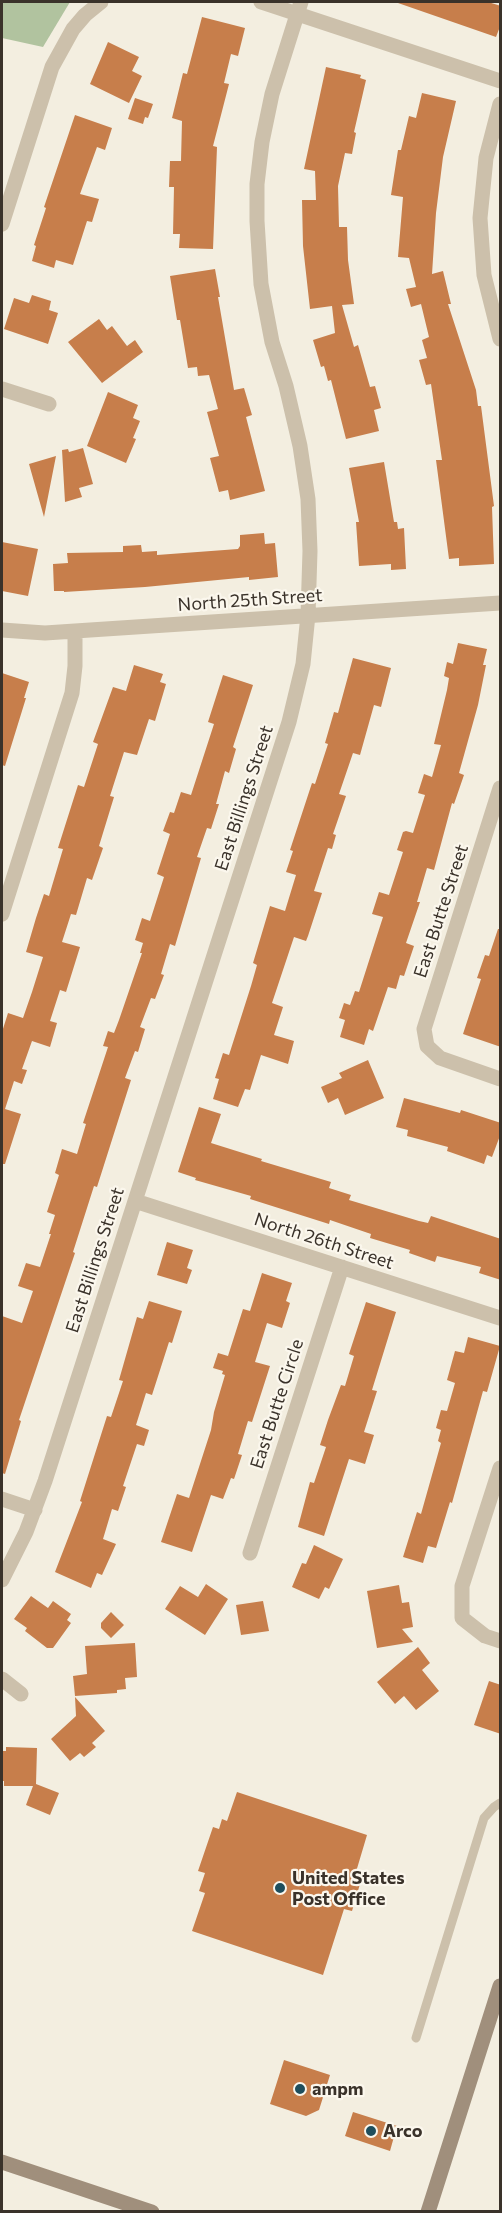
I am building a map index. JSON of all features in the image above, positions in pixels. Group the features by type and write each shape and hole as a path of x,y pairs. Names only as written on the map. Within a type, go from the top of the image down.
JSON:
{"main road":[{"path":"428,2211 501,1986"},
{"path":"2,2162 152,2211"}],"street":[{"path":"2,224 52,67 73,29 84,15 101,2"},
{"path":"261,2 299,7 501,81"},
{"name":"East Billings Street","path":"2,1580 35,1510 289,722 303,664 308,615 310,551 308,499 300,446 272,342 261,284 257,221 257,184 262,142 272,93 299,7"},
{"path":"501,104 486,158 480,218 484,275 501,339"},
{"path":"2,389 49,404"},
{"name":"North 25th Street","path":"2,630 45,633 501,603"},
{"path":"2,914 70,699 75,672 75,631"},
{"name":"East Butte Street","path":"501,788 426,1020 424,1037 427,1046 440,1058 501,1079"},
{"name":"North 26th Street","path":"135,1200 501,1318"},
{"name":"East Butte Circle","path":"249,1553 342,1267"},
{"path":"501,1467 462,1586 462,1618 485,1636 501,1641"},
{"path":"2,1499 35,1510"},
{"path":"2,1679 21,1694"}],"lane":[{"path":"416,2038 484,1818 501,1803"}],"green space":[{"path":"2,2 70,2 43,47 2,38"}],"building":[{"path":"398,2 488,2 501,6 501,24 496,37"},
{"path":"202,17 245,28 238,56 231,54 224,83 229,84 213,146 217,147 213,249 179,248 180,234 173,234 174,187 169,187 170,161 181,161 182,121 172,118 183,73 187,74"},
{"path":"108,42 139,57 132,71 142,76 129,103 90,84"},
{"path":"326,67 361,75 360,78 366,80 354,132 356,133 352,154 345,153 338,186 339,227 347,227 348,260 354,304 342,305 354,347 358,345 370,387 375,386 381,408 374,410 379,431 346,439 331,380 328,381 324,366 321,367 313,340 335,333 332,306 310,309 303,246 302,200 316,200 315,171 304,169"},
{"path":"422,93 456,101 443,157 432,274 443,271 451,304 448,304 476,390 478,406 481,406 494,506 492,507 494,564 459,566 459,558 449,559 436,460 442,460 431,384 426,385 419,360 427,358 422,340 429,337 421,304 411,307 406,289 416,287 409,258 398,257 403,197 391,195 398,150 401,150 409,116 416,118"},
{"path":"135,98 153,104 143,124 128,119"},
{"path":"75,115 112,128 105,150 97,147 80,194 99,199 92,222 87,221 73,265 56,260 54,268 32,261 36,246 34,245 46,208 44,207"},
{"path":"215,269 234,390 244,388 252,415 246,417 265,491 230,500 228,490 219,492 210,458 219,456 207,412 218,409 209,375 198,376 197,367 188,368 170,276"},
{"path":"32,295 51,301 49,310 58,313 48,344 4,329 14,298 29,303"},
{"path":"99,319 107,330 112,326 127,346 135,340 143,352 102,383 68,342"},
{"path":"108,392 138,405 133,418 140,421 133,438 136,439 126,463 87,446"},
{"path":"83,448 93,484 79,488 82,497 65,502 62,450 68,449 69,452"},
{"path":"56,456 44,517 29,464"},
{"path":"384,462 394,522 397,522 398,529 404,528 406,569 391,570 391,564 359,566 356,522 359,522 349,468"},
{"path":"264,533 265,544 275,543 278,577 249,580 249,577 145,587 54,591 53,564 68,563 67,553 123,552 123,546 141,545 142,552 157,551 157,555 238,549 240,535"},
{"path":"2,542 38,549 28,596 2,591"},
{"path":"458,643 487,649 478,705 459,773 464,775 454,804 452,803 434,870 427,868 417,902 420,902 406,943 414,946 404,976 400,975 396,989 388,987 373,1031 369,1029 364,1045 340,1037 345,1020 339,1018 344,1003 350,1005 355,991 359,992 383,917 372,914 379,892 389,895 403,852 397,850 403,832 413,833 425,795 418,793 424,774 432,777 441,745 434,744 449,678 444,676 447,662 453,664"},
{"path":"353,658 391,668 381,707 374,705 360,755 353,753 339,794 346,796 333,834 336,835 332,849 328,848 314,891 322,893 308,936 306,941 294,937 272,1003 283,1007 274,1035 294,1041 288,1064 261,1055 250,1090 245,1089 238,1107 213,1099 219,1079 215,1078 223,1053 229,1055 257,965 253,963 270,906 285,911 296,875 286,872 293,851 290,850 312,783 315,784 328,744 325,743 334,712 338,713"},
{"path":"134,665 163,674 160,682 166,684 155,721 149,719 137,755 124,752 110,796 114,797 99,846 103,848 92,880 87,878 76,915 71,914 62,942 80,947 66,992 60,990 50,1021 57,1023 50,1047 32,1041 22,1069 27,1070 22,1084 14,1081 5,1109 21,1114 5,1164 2,1164 2,1032 8,1013 23,1018 43,957 26,952 44,894 49,896 63,849 58,848 78,785 84,787 98,744 93,742 113,687 126,691"},
{"path":"2,673 29,682 5,766 2,765"},
{"path":"223,675 253,685 233,747 236,749 229,773 225,771 216,804 219,804 211,829 207,828 197,857 201,858 175,946 170,944 161,974 164,975 155,999 151,998 140,1027 145,1029 138,1052 135,1051 125,1078 131,1080 97,1187 94,1186 73,1252 75,1253 19,1420 21,1421 5,1474 2,1473 2,1316 22,1323 33,1291 18,1286 26,1263 40,1267 55,1215 47,1212 59,1175 55,1173 62,1149 77,1154 86,1124 83,1123 108,1047 103,1046 108,1031 114,1033 142,953 140,953 143,943 135,940 142,918 150,921 164,877 157,874 170,834 163,831 170,812 174,813 181,792 191,795 214,724 208,722"},
{"path":"498,929 501,929 501,1047 463,1034 481,979 477,978 485,955 489,956"},
{"path":"368,1060 384,1098 345,1115 338,1098 328,1103 321,1087 342,1078 339,1073"},
{"path":"404,1098 460,1113 461,1110 501,1123 501,1133 492,1157 487,1155 484,1164 447,1151 448,1147 407,1136 408,1130 396,1127"},
{"path":"199,1107 221,1114 211,1143 331,1182 329,1188 351,1195 349,1200 428,1223 431,1216 501,1239 501,1280 479,1273 481,1267 437,1256 435,1262 409,1253 410,1250 370,1238 371,1234 330,1220 329,1224 250,1199 251,1196 195,1180 196,1178 178,1172"},
{"path":"167,1242 193,1250 187,1268 192,1270 187,1284 157,1275"},
{"path":"262,1273 292,1283 286,1301 290,1303 282,1328 267,1323 255,1362 270,1366 252,1422 248,1421 238,1454 242,1455 234,1479 231,1478 223,1499 211,1495 192,1552 161,1542 177,1494 189,1498 211,1430 225,1375 222,1374 223,1371 213,1368 218,1353 228,1356 243,1309 250,1311"},
{"path":"149,1301 182,1311 172,1343 169,1342 152,1395 146,1393 136,1425 149,1430 144,1446 137,1444 123,1486 126,1487 118,1511 112,1509 103,1539 116,1544 102,1575 97,1573 91,1588 55,1572 82,1502 80,1501 107,1416 111,1417 123,1381 119,1380 137,1317 143,1319"},
{"path":"366,1302 396,1312 372,1390 377,1391 364,1432 374,1435 365,1464 349,1459 324,1536 298,1527 310,1482 314,1483 326,1447 320,1445 328,1420 341,1385 345,1386 354,1356 349,1354"},
{"path":"468,1337 500,1346 487,1392 483,1391 452,1503 450,1502 436,1548 428,1546 423,1563 403,1557 417,1512 421,1514 441,1443 438,1441 441,1430 436,1428 441,1410 447,1411 455,1383 447,1380 455,1351 464,1353"},
{"path":"314,1545 343,1559 329,1589 325,1587 319,1599 292,1587 302,1563 306,1564"},
{"path":"206,1584 228,1599 205,1635 165,1609 180,1586 198,1597"},
{"path":"399,1585 402,1603 409,1602 413,1627 402,1629 413,1642 377,1648 367,1591"},
{"path":"31,1596 48,1608 53,1601 71,1614 67,1620 71,1623 53,1648 47,1648 25,1631 27,1628 14,1619"},
{"path":"263,1601 269,1631 241,1635 236,1605"},
{"path":"111,1612 124,1625 111,1638 101,1628 101,1623"},
{"path":"135,1643 137,1677 125,1678 126,1689 117,1690 117,1693 75,1696 73,1676 87,1674 85,1646"},
{"path":"418,1647 430,1663 422,1670 439,1691 416,1710 404,1696 395,1704 377,1682"},
{"path":"489,1681 501,1685 501,1734 474,1725"},
{"path":"75,1697 105,1731 92,1743 96,1747 84,1757 80,1753 70,1761 51,1739 76,1716"},
{"path":"6,1747 37,1748 36,1784 59,1793 50,1815 26,1805 33,1786 4,1786 2,1751 6,1751"},
{"name":"United States Post Office","path":"237,1792 367,1835 353,1882 360,1884 352,1911 344,1909 323,1975 192,1931 205,1893 199,1891 205,1873 198,1871 213,1827 219,1829 222,1819 227,1821"},
{"name":"ampm","path":"284,2060 330,2075 319,2110 306,2116 270,2104"},
{"name":"Arco","path":"353,2112 397,2126 390,2151 345,2136"}],"place":[{"name":"United States Post Office","path":"280,1888"},
{"name":"ampm","path":"300,2089"},
{"name":"Arco","path":"371,2131"}]}
